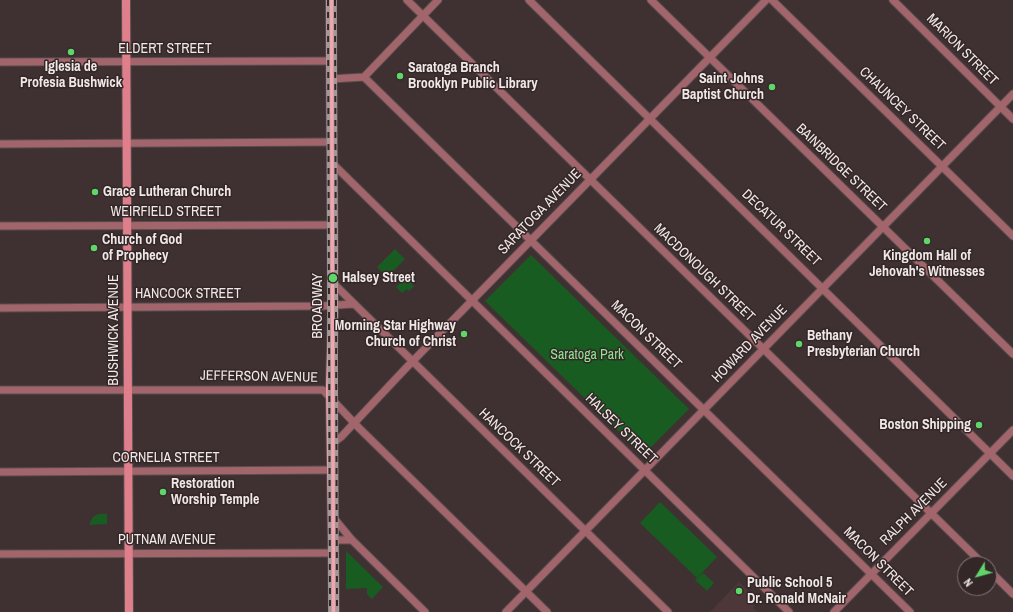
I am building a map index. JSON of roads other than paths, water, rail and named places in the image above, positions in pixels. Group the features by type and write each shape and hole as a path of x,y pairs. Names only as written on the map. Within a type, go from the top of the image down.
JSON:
{"main road":[{"name":"BUSHWICK AVENUE","path":"126,0 128,612"},
{"name":"BROADWAY","path":"330,0 333,305 331,397 333,443 334,612"}],"street":[{"name":"MACDONOUGH STREET","path":"407,0 975,556"},
{"path":"331,79 364,77 438,0"},
{"name":"DECATUR STREET","path":"529,0 1013,476"},
{"name":"BAINBRIDGE STREET","path":"651,0 1013,354"},
{"name":"SARATOGA AVENUE","path":"333,443 766,0"},
{"name":"CHAUNCEY STREET","path":"772,0 1013,236"},
{"name":"MARION STREET","path":"893,0 1013,119"},
{"name":"ELDERT STREET","path":"0,62 330,61"},
{"name":"MACON STREET","path":"364,77 910,612"},
{"name":"HOWARD AVENUE","path":"506,612 1013,94"},
{"path":"0,144 332,142"},
{"name":"HALSEY STREET","path":"332,164 471,302 789,612"},
{"name":"WEIRFIELD STREET","path":"0,226 332,224"},
{"name":"HANCOCK STREET","path":"332,282 352,304 668,612"},
{"name":"HANCOCK STREET","path":"0,308 127,308 352,304"},
{"name":"JEFFERSON AVENUE","path":"0,390 323,390 354,423 547,612"},
{"name":"RALPH AVENUE","path":"834,612 1013,430"},
{"name":"CORNELIA STREET","path":"0,472 333,470"},
{"path":"333,517 352,540 425,612"},
{"path":"334,540 352,540"},
{"name":"PUTNAM AVENUE","path":"0,554 334,553"},
{"path":"997,578 1013,594"}],"railway":[{"path":"328,0 330,612"},
{"path":"335,0 337,612"}],"place":[{"name":"Iglesia de Profesia Bushwick","path":"71,52"},
{"name":"Saratoga Branch Brooklyn Public Library","path":"400,76"},
{"name":"Saint Johns Baptist Church","path":"772,87"},
{"name":"Grace Lutheran Church","path":"95,192"},
{"name":"Kingdom Hall of Jehovah's Witnesses","path":"927,241"},
{"name":"Church of God of Prophecy","path":"94,248"},
{"name":"Halsey Street","path":"333,278"},
{"name":"Morning Star Highway Church of Christ","path":"464,334"},
{"name":"Bethany Presbyterian Church","path":"799,344"},
{"name":"Boston Shipping","path":"979,425"},
{"name":"Restoration Worship Temple","path":"163,492"},
{"name":"Public School 5 Dr. Ronald McNair","path":"739,591"}],"park label":[{"name":"Saratoga Park","path":"587,355"}]}
